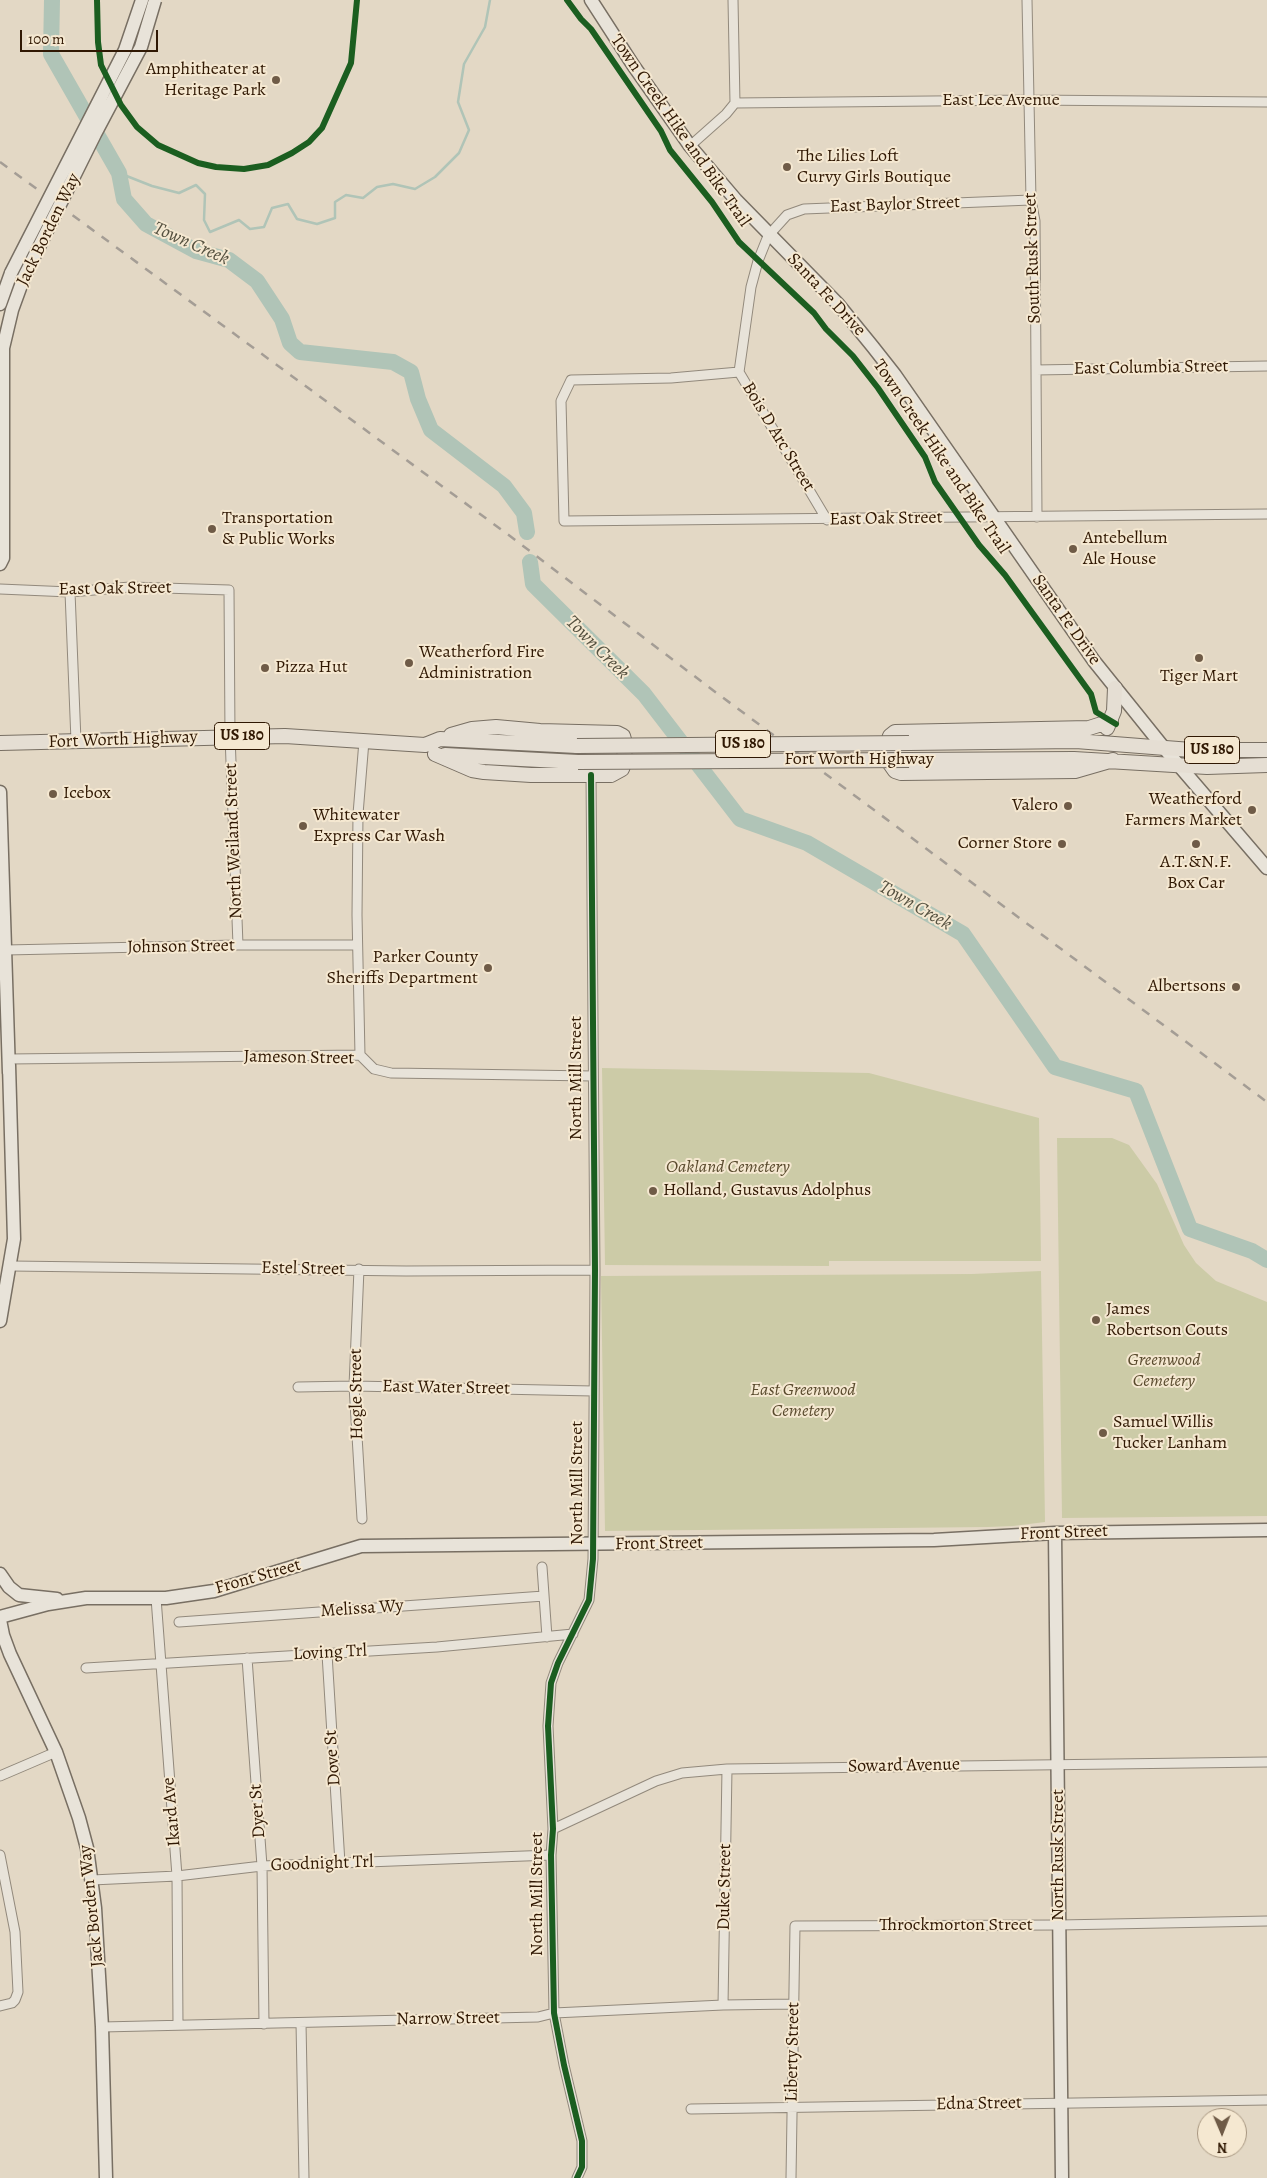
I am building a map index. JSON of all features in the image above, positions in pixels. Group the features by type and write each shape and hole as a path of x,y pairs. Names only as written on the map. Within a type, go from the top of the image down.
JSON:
{"main road":[{"path":"1076,741 1103,732 1109,727 1114,711 1115,688"},
{"path":"1111,721 1089,728 895,732 890,736 888,761 895,771 901,773 1075,771 1113,760"},
{"path":"430,750 472,770 484,772 611,774 622,769 624,763 625,743 623,736 617,732 540,731 496,728 472,729 440,739"},
{"name":"Fort Worth Highway","path":"0,743 230,736 311,737 364,741 430,750 578,762 1113,760 1207,767 1267,765"},
{"name":"Fort Worth Highway","path":"430,750 440,739 577,746 1076,741 1164,748 1267,750"}],"street":[{"name":"Jack Borden Way","path":"0,304 10,273 126,50 142,0"},
{"name":"Jack Borden Way","path":"0,564 3,558 3,348 12,310 24,277 95,134 141,47 155,0"},
{"name":"Santa Fe Drive","path":"591,0 633,65 690,146 768,236 838,304 873,347 895,375 1094,661 1164,748 1265,861"},
{"path":"690,146 726,114 735,103 733,0"},
{"name":"South Rusk Street","path":"1027,0 1031,200 1035,221 1037,517"},
{"name":"East Lee Avenue","path":"735,103 1029,100 1267,102"},
{"name":"East Baylor Street","path":"768,236 787,215 804,209 1031,200"},
{"name":"Bois D Arc Street","path":"768,236 758,261 751,287 739,372 827,520"},
{"name":"East Columbia Street","path":"1036,370 1267,366"},
{"name":"East Oak Street","path":"739,372 670,378 571,380 561,401 564,521 827,520 1267,514"},
{"name":"East Oak Street","path":"0,588 70,592 130,587 229,590"},
{"name":"North Weiland Street","path":"229,590 230,736 238,945"},
{"path":"70,592 76,741"},
{"path":"360,1056 357,945 358,814 364,741"},
{"name":"North Mill Street","path":"577,2178 582,2168 582,2141 554,2013 551,1855 553,1829 548,1726 551,1683 558,1662 589,1600 593,1545 595,1270 591,775"},
{"path":"0,792 2,896 6,950 4,1059 14,1215 11,1266 0,1321"},
{"name":"Johnson Street","path":"6,950 238,945 357,945"},
{"name":"Jameson Street","path":"4,1059 360,1056 374,1069 391,1073 593,1076"},
{"name":"Estel Street","path":"11,1266 359,1270 595,1270"},
{"name":"Hogle Street","path":"359,1270 354,1386 362,1519"},
{"name":"East Water Street","path":"298,1387 354,1386 593,1391"},
{"name":"Front Street","path":"0,1618 64,1601 86,1598 156,1598 214,1591 360,1546 934,1540 1055,1533 1267,1530"},
{"name":"North Rusk Street","path":"1055,1533 1062,2178"},
{"path":"542,1567 547,1637"},
{"path":"0,1574 9,1587 19,1595 50,1597 64,1601"},
{"name":"Melissa Wy","path":"179,1622 544,1596"},
{"name":"Ikard Ave","path":"156,1598 178,1876 178,2025"},
{"name":"Jack Borden Way","path":"0,1618 3,1635 10,1654 56,1752 79,1818 92,1880 102,2027 106,2178"},
{"name":"Loving Trl","path":"86,1668 437,1647 573,1634"},
{"name":"Dove St","path":"327,1654 340,1863"},
{"name":"Dyer St","path":"246,1658 262,1866 264,2024"},
{"path":"0,1776 56,1752"},
{"name":"Soward Avenue","path":"553,1829 656,1781 682,1773 727,1769 1267,1762"},
{"name":"Duke Street","path":"723,2005 727,1769"},
{"path":"0,1855 16,1932 18,1992 12,2003 0,2006"},
{"name":"Goodnight Trl","path":"92,1880 178,1876 262,1866 551,1855"},
{"name":"Throckmorton Street","path":"795,1926 1059,1925 1267,1921"},
{"name":"Liberty Street","path":"792,2178 795,1926"},
{"name":"Narrow Street","path":"102,2027 538,2017 554,2013 723,2005 794,2004"},
{"path":"301,2023 304,2178"},
{"name":"Edna Street","path":"691,2109 1267,2100"}],"green space":[{"name":"Oakland Cemetery","path":"602,1068 869,1073 1039,1118 1041,1261 829,1261 829,1266 605,1265"},
{"name":"Greenwood Cemetery","path":"1057,1138 1112,1138 1129,1145 1157,1184 1184,1245 1196,1263 1216,1281 1267,1302 1267,1516 1062,1518"},
{"name":"East Greenwood Cemetery","path":"1041,1271 1045,1522 988,1527 605,1531 601,1276 972,1274"}],"waterway":[{"name":"Town Creek","path":"52,0 51,54 119,173 124,199 146,224 196,251 229,260 257,281 282,319 290,343 300,352 393,362 411,372 418,399 431,430 504,486 524,513 527,532"},
{"path":"119,173 152,186 179,193 196,185 205,194 204,220 210,232 239,220 250,229 264,227 272,208 288,204 297,219 317,224 335,218 335,202 346,195 363,198 377,187 393,184 415,189 435,177 459,153 469,130 458,102 464,64 485,27 490,0"},
{"name":"Town Creek","path":"530,562 533,584 644,694 740,819 807,843 963,934 1055,1067 1136,1091 1190,1229 1252,1251 1267,1260"}],"railway":[{"path":"0,162 510,536 710,688 1267,1102"}],"cycle path":[{"path":"97,0 98,42 101,65 121,105 137,127 158,145 198,163 216,167 244,169 268,165 292,153 309,142 322,128 351,63 357,0"},
{"name":"Town Creek Hike and Bike Trail","path":"567,0 591,29 661,131 670,150 712,202 739,242 814,313 826,329 853,356 878,388 925,457 935,482 979,545 1005,575 1091,694 1096,712 1116,724"},
{"path":"577,2178 582,2167 582,2141 554,2013 551,1855 553,1829 548,1726 551,1683 558,1663 589,1600 593,1559 595,1270 591,775"}],"place":[{"name":"Amphitheater at Heritage Park","path":"276,80"},
{"name":"The Lilies Loft Curvy Girls Boutique","path":"787,167"},
{"name":"Transportation & Public Works","path":"212,529"},
{"name":"Antebellum Ale House","path":"1073,549"},
{"name":"Tiger Mart","path":"1199,658"},
{"name":"Weatherford Fire Administration","path":"409,663"},
{"name":"Pizza Hut","path":"265,668"},
{"name":"Icebox","path":"53,794"},
{"name":"Valero","path":"1068,806"},
{"name":"Weatherford Farmers Market","path":"1252,810"},
{"name":"Whitewater Express Car Wash","path":"303,826"},
{"name":"Corner Store","path":"1062,844"},
{"name":"A.T.&N.F. Box Car","path":"1196,844"},
{"name":"Parker County Sheriffs Department","path":"488,968"},
{"name":"Albertsons","path":"1236,987"},
{"name":"Holland, Gustavus Adolphus","path":"653,1191"},
{"name":"James Robertson Couts","path":"1096,1320"},
{"name":"Samuel Willis Tucker Lanham","path":"1103,1433"}]}
